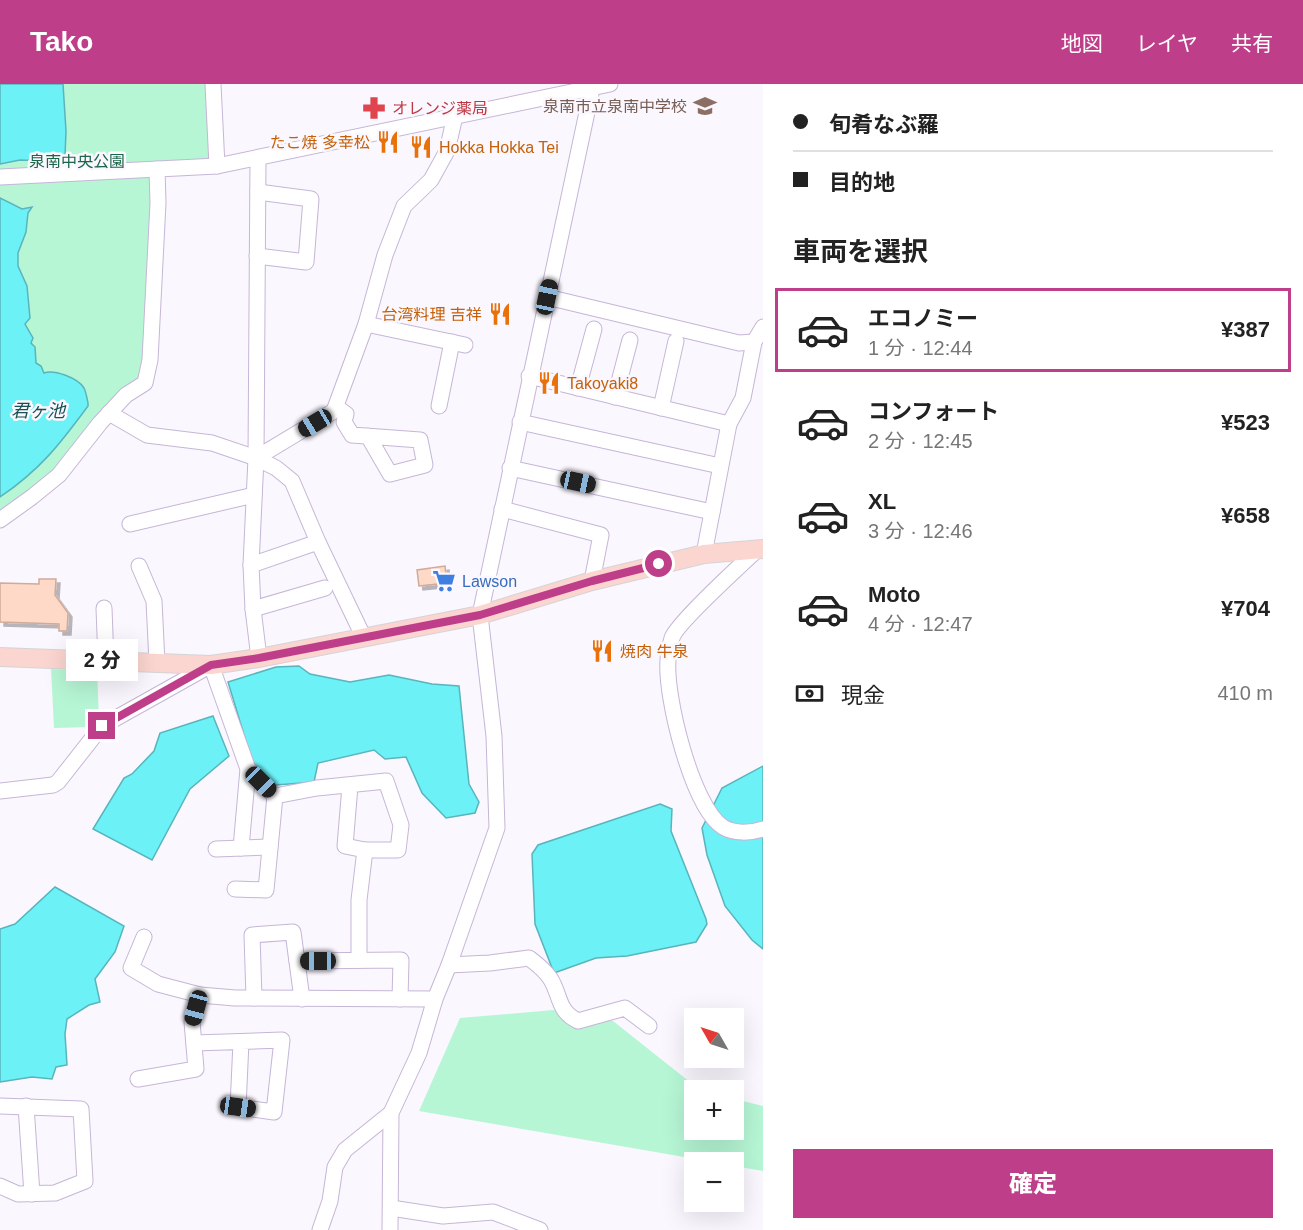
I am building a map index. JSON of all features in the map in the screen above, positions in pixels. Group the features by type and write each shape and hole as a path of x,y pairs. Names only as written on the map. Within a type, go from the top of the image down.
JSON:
{"main road":[{"path":"0,657 211,665 259,658 480,615 592,581 704,554 760,549"}],"street":[{"path":"213,84 217,166"},
{"path":"543,99 549,84"},
{"path":"0,177 217,166 610,84"},
{"path":"390,1230 391,1113 419,1053 435,999 497,828 494,736 480,615 529,376 593,86"},
{"path":"256,458 334,411 366,324 385,255 404,206 431,180 447,151 455,116"},
{"path":"258,159 256,458 250,565 252,609 259,658"},
{"path":"0,520 59,475 109,413 126,395 145,383 148,375 158,202 157,169"},
{"path":"257,256 306,262 311,199 258,192"},
{"path":"547,297 739,343 754,342"},
{"path":"366,324 458,344 439,406"},
{"path":"704,554 729,424 743,398 754,342 763,327"},
{"path":"578,388 594,329"},
{"path":"615,397 630,340"},
{"path":"661,408 676,341"},
{"path":"529,376 729,424"},
{"path":"336,407 346,414 344,422 352,435 368,436"},
{"path":"109,413 147,435 212,443 256,458 276,468 292,481 364,638"},
{"path":"520,422 720,466"},
{"path":"510,468 712,512"},
{"path":"130,524 254,495"},
{"path":"502,509 601,534 592,581"},
{"path":"250,565 318,542"},
{"path":"760,549 672,635 667,661 669,692 682,752 707,808 713,818 724,828 738,832 754,832 763,829"},
{"path":"139,566 154,602 157,663"},
{"path":"252,609 325,588"},
{"path":"104,608 106,662"},
{"path":"0,791 53,785 58,782 102,726 211,665 248,769 241,848"},
{"path":"248,769 275,796"},
{"path":"275,796 317,788 386,781 400,825 398,850 365,850 345,846 350,786"},
{"path":"235,889 266,890 275,796"},
{"path":"216,849 270,847"},
{"path":"359,960 359,900 365,850"},
{"path":"255,998 252,935 293,932 302,999"},
{"path":"144,937 132,968 158,984 200,995 302,999 435,999"},
{"path":"449,965 529,958 541,966 551,979 564,1011 570,1017 578,1021 625,1008 649,1026"},
{"path":"297,961 401,960 400,999"},
{"path":"138,1079 196,1069 192,1022 200,995"},
{"path":"194,1043 282,1040 274,1112 238,1107 241,1042"},
{"path":"0,1106 81,1109 86,1181 55,1193 18,1194 0,1186"},
{"path":"26,1106 32,1194"},
{"path":"320,1230 330,1201 335,1167 345,1150 391,1113"},
{"path":"391,1208 443,1223 493,1212 540,1230"}],"green space":[{"name":"泉南中央公園","path":"0,84 208,84 213,160 155,165 144,372 66,465 0,518"},
{"path":"51,669 97,671 99,718 91,727 54,728"},
{"path":"565,1009 613,1021 687,1080 684,1080 684,1140 744,1140 744,1101 763,1106 763,1171 744,1168 744,1152 684,1152 684,1157 419,1111 460,1018"}],"water":[{"path":"0,84 63,84 65,156 43,161 20,160 0,164"},
{"name":"君ヶ池","path":"0,198 22,209 32,207 28,213 26,232 18,253 18,266 27,286 30,318 25,324 33,338 31,343 35,347 36,363 41,366 44,373 59,373 81,384 88,406 48,456 27,477 0,497"},
{"path":"299,666 310,674 350,682 389,675 432,684 459,686 469,784 479,802 475,813 446,818 422,793 406,757 385,759 374,750 318,763 314,782 276,785 255,771 228,682 276,667"},
{"path":"213,716 229,756 190,789 152,860 93,829 124,778 132,774 154,751 160,733"},
{"path":"763,766 763,949 752,940 725,906 707,855 702,828 722,788"},
{"path":"660,804 672,809 671,831 706,919 707,924 696,942 627,956 596,958 554,973 535,924 532,854 538,845"},
{"path":"55,887 124,926 115,952 95,979 100,1002 89,1005 67,1019 65,1034 67,1065 56,1067 52,1079 32,1077 0,1082 0,929 15,924"}],"building":[{"path":"445,566 447,583 419,586 417,570"},
{"path":"39,579 56,579 55,595 68,613 67,631 59,631 59,624 0,622 0,583 39,584"}],"place":[{"name":"泉南市立泉南中学校","path":"705,106"},
{"name":"オレンジ薬局","path":"374,108"},
{"name":"たこ焼 多幸松","path":"388,142"},
{"name":"Hokka Hokka Tei","path":"421,147"},
{"name":"台湾料理 吉祥","path":"500,314"},
{"name":"Takoyaki8","path":"549,383"},
{"name":"Lawson","path":"444,581"},
{"name":"焼肉 牛泉","path":"602,651"}],"route":[{"path":"102,726 211,665 259,658 480,615 592,581 659,564"}]}
